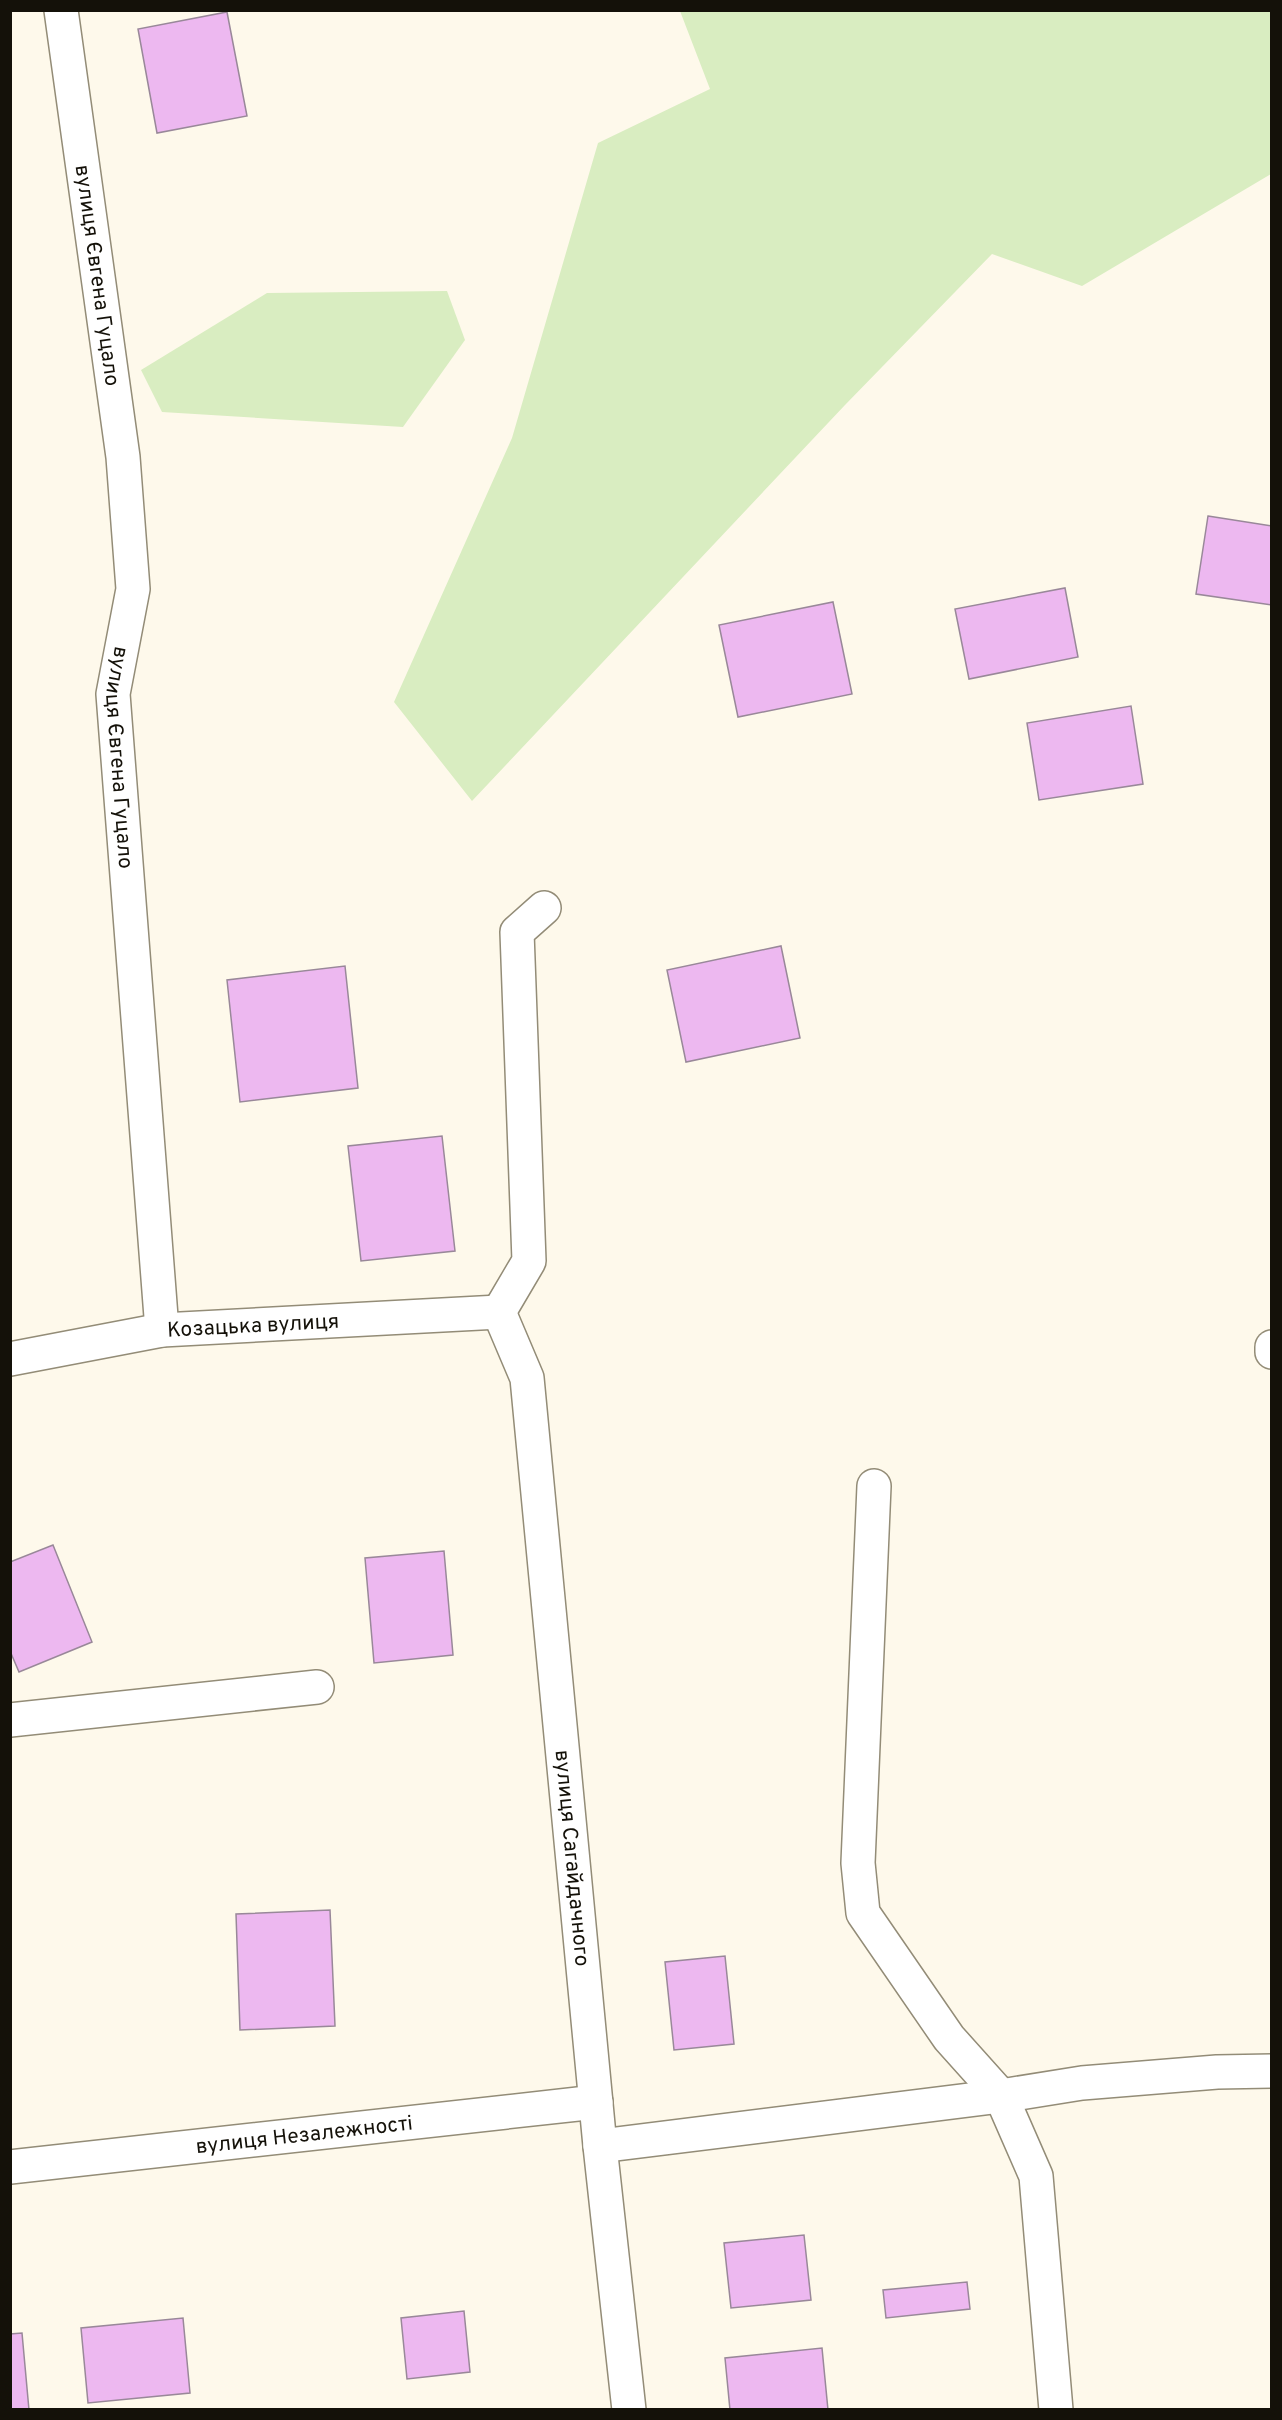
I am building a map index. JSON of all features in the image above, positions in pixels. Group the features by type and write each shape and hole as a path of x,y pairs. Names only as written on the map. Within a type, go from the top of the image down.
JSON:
{"street":[{"name":"вулиця Євгена Гуцало","path":"61,10 123,457 133,589 113,694 162,1330"},
{"path":"499,1312 529,1261 517,932 544,908"},
{"name":"Козацька вулиця","path":"10,1359 162,1330 499,1312"},
{"name":"вулиця Сагайдачного","path":"499,1312 527,1378 600,2146 629,2409"},
{"path":"874,1486 858,1863 863,1913 949,2038 1001,2096 1036,2176 1056,2409"},
{"path":"10,1720 317,1687"},
{"path":"600,2146 1001,2096 1082,2083 1217,2072 1272,2071"},
{"name":"вулиця Незалежності","path":"10,2167 596,2102"}],"green space":[{"path":"680,11 1271,11 1271,174 1082,286 992,254 845,405 472,801 394,702 512,438 598,143 710,89"},
{"path":"447,291 465,340 403,427 162,412 141,370 267,293"}],"building":[{"path":"227,12 247,116 157,133 138,29"},
{"path":"1208,516 1272,526 1272,605 1196,594"},
{"path":"1065,588 1078,657 969,679 955,609"},
{"path":"833,602 852,694 738,717 719,625"},
{"path":"1131,706 1143,784 1039,800 1027,723"},
{"path":"781,946 800,1038 686,1062 667,970"},
{"path":"345,966 358,1088 240,1102 227,980"},
{"path":"442,1136 455,1251 361,1261 348,1146"},
{"path":"53,1545 92,1642 19,1672 10,1651 10,1562"},
{"path":"444,1551 453,1655 374,1663 365,1558"},
{"path":"330,1910 335,2026 240,2030 236,1914"},
{"path":"725,1956 734,2044 674,2050 665,1962"},
{"path":"804,2235 811,2300 731,2308 724,2243"},
{"path":"967,2282 970,2309 886,2318 883,2290"},
{"path":"464,2311 470,2372 407,2379 401,2318"},
{"path":"183,2318 190,2393 88,2403 81,2328"},
{"path":"22,2333 29,2410 10,2410 10,2334"},
{"path":"822,2348 828,2410 730,2410 725,2358"}]}
